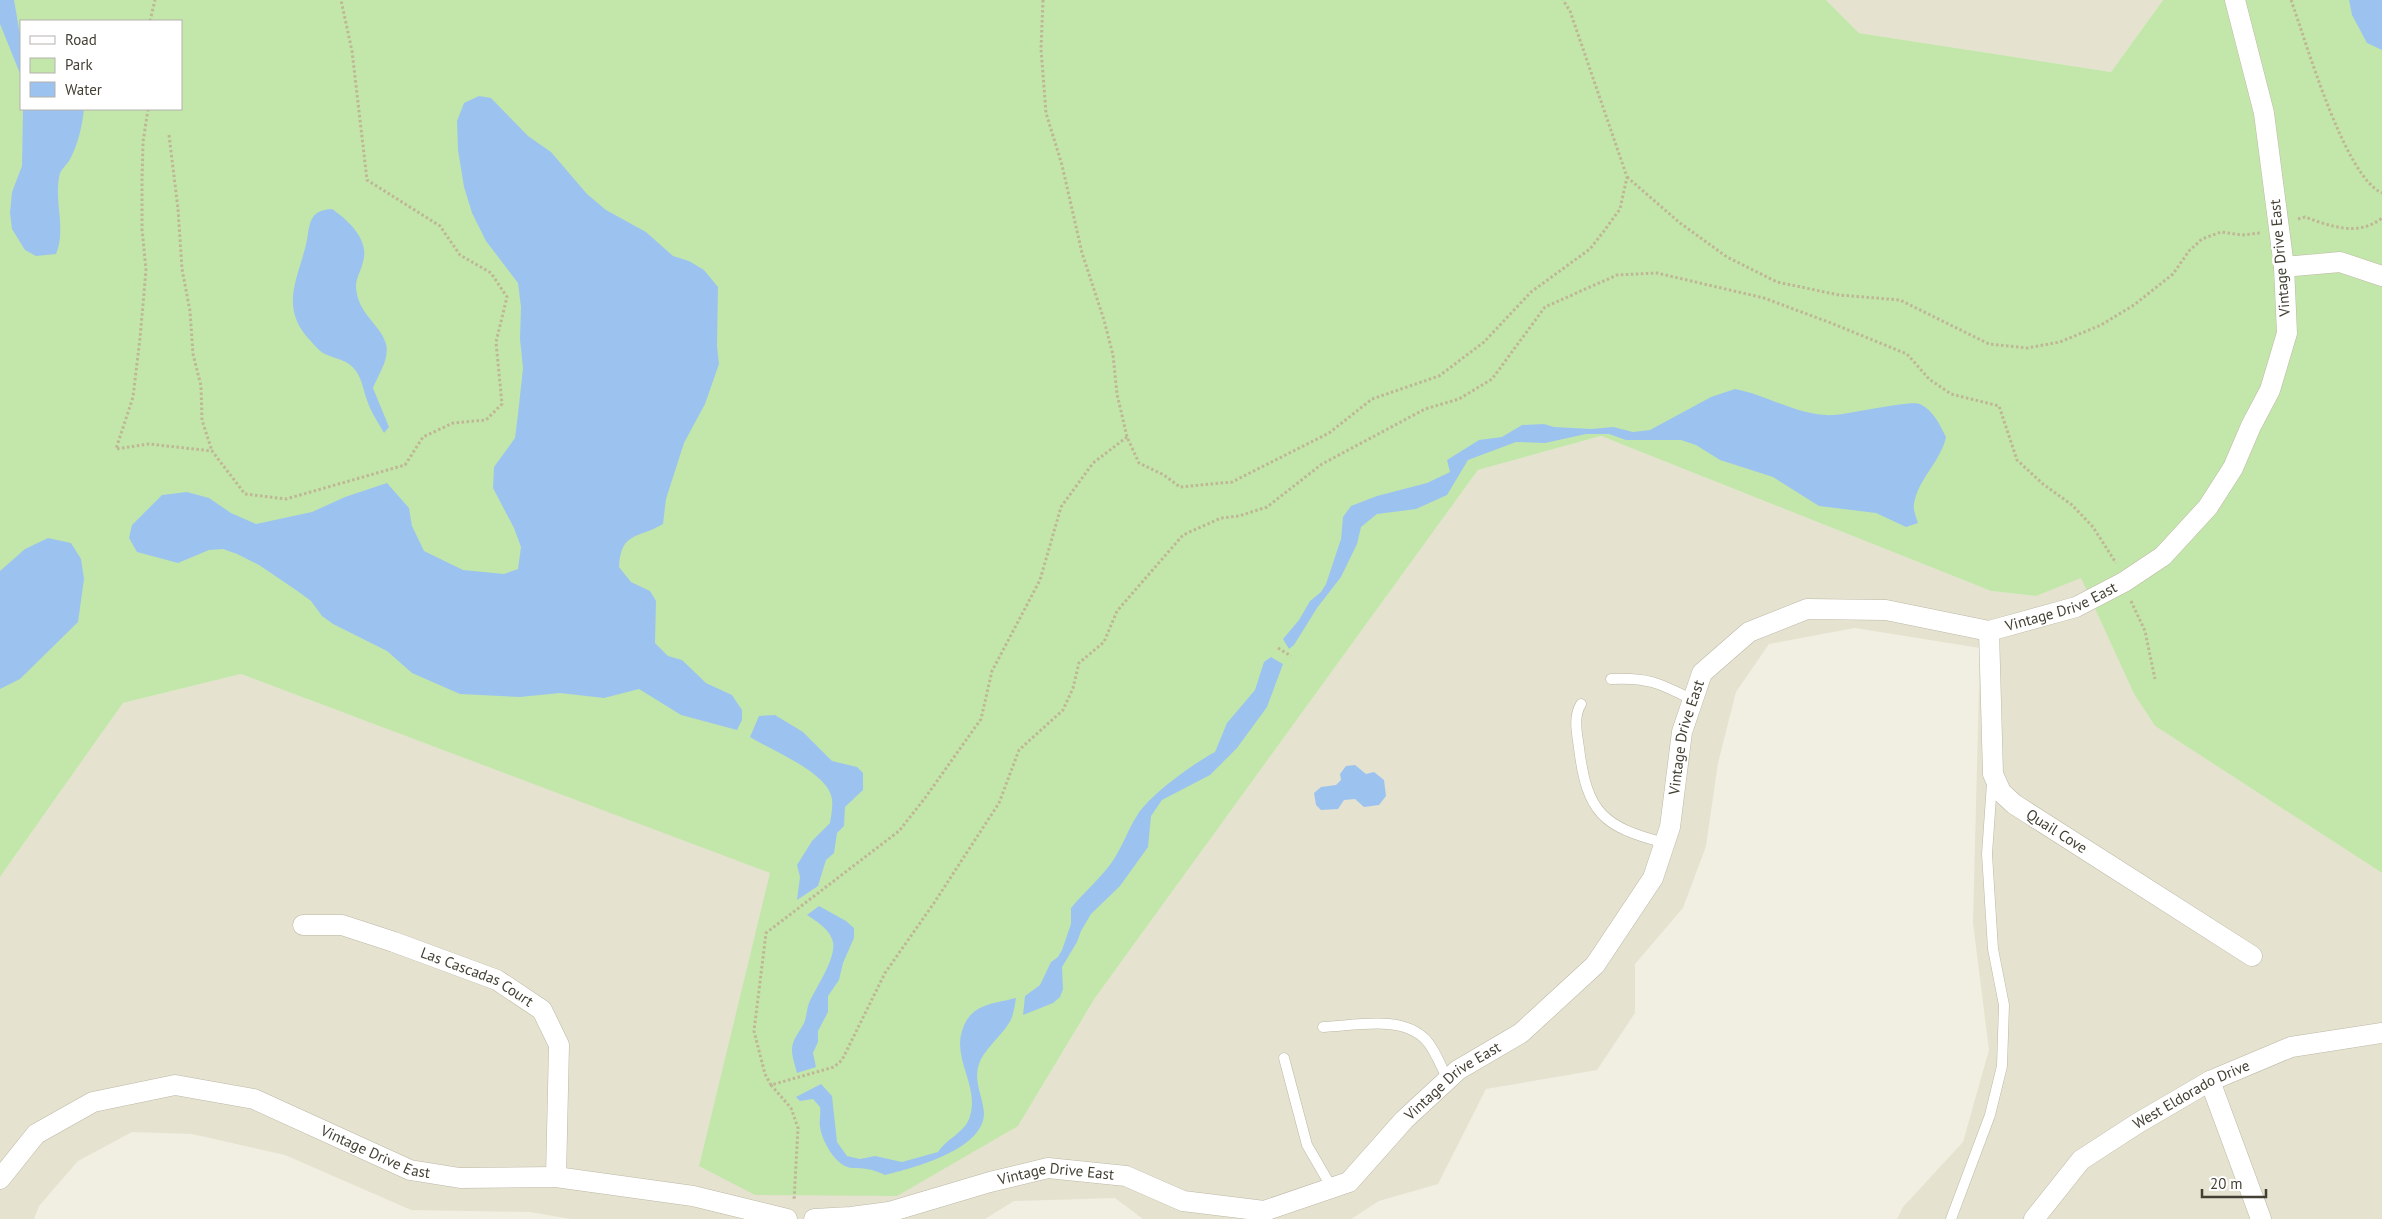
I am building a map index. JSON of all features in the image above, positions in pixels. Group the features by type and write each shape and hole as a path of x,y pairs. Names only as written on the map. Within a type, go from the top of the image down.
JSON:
{"street":[{"name":"Vintage Drive East","path":"814,1219 889,1212 990,1182 1048,1168 1126,1176 1183,1201 1264,1211 1349,1182 1404,1120 1458,1070 1521,1033 1595,965 1653,878 1670,827 1682,732 1702,673 1749,632 1807,609 1886,610 1989,631 2076,607 2122,582 2163,556 2208,508 2233,468 2251,426 2270,390 2286,333 2284,267 2264,113 2235,0"},
{"path":"2284,267 2340,262 2382,276"},
{"name":"Quail Cove","path":"1989,631 1992,774 2001,792 2014,804 2252,956"},
{"name":"Las Cascadas Court","path":"303,925 342,925 394,942 497,980 542,1010 559,1045 556,1176"},
{"name":"West Eldorado Drive","path":"2034,1219 2081,1160 2138,1123 2210,1081 2291,1048 2382,1033"},
{"path":"2210,1081 2261,1219"},
{"name":"Vintage Drive East","path":"0,1179 36,1134 93,1102 175,1085 254,1098 410,1170 460,1178 556,1176 693,1196 790,1214"}],"lane":[{"path":"1611,679 1641,679 1658,682 1693,700"},
{"path":"1581,704 1577,710 1576,725 1586,788 1594,805 1605,818 1619,828 1638,836 1665,843"},
{"path":"1951,1219 1990,1115 2002,1066 2004,1005 1993,948 1988,854 1992,774"},
{"path":"1323,1028 1389,1024 1408,1027 1427,1041 1448,1080"},
{"path":"1284,1058 1307,1145 1332,1188"}],"path":[{"path":"150,20 155,0"},
{"path":"169,135 178,209 182,269 190,311 193,354 201,386 202,420 212,451 245,494 286,499 405,465 423,437 453,423 486,420 502,404 496,342 507,297 491,273 460,255 440,226 367,180 352,51 341,0"},
{"path":"1044,0 1041,49 1046,114 1062,165 1082,253 1104,320 1113,356 1116,394 1127,437 1139,463 1164,475 1180,487 1232,482 1329,433 1372,399 1439,376 1484,342 1531,292 1590,249 1620,209 1627,177"},
{"path":"1563,0 1570,11 1580,37 1627,177 1680,223 1727,257 1777,282 1839,295 1900,300 1989,344 2027,348 2060,342 2101,325 2134,305 2173,274 2189,251 2202,239 2221,232 2257,234 2304,217 2350,230 2376,222 2382,218"},
{"path":"2291,0 2328,104 2354,164 2374,190 2382,193"},
{"path":"148,110 143,142 142,190 146,270 140,338 133,398 116,449 149,444 212,451"},
{"path":"771,1085 828,1069 842,1060 885,973 934,903 999,803 1019,750 1063,710 1073,688 1079,663 1104,642 1116,611 1183,535 1221,518 1239,516 1267,507 1322,464 1425,409 1458,399 1492,379 1545,307 1617,275 1657,272 1764,298 1907,354 1929,380 1951,394 1999,406 2017,460 2038,480 2072,505 2092,527 2116,561 2122,582 2145,631 2155,679"},
{"path":"790,1214 798,1128 791,1108 771,1085 765,1074 754,1031 766,932 826,889 899,831 926,798 981,719 992,670 1040,580 1061,507 1093,463 1127,437"},
{"path":"1278,648 1291,656"}],"shaded area":[{"path":"1826,0 2163,0 2111,72 1859,33"},
{"path":"1601,436 1991,591 2036,596 2081,577 2134,694 2155,726 2382,873 2382,1219 1897,1219 1903,1207 1963,1142 1989,1050 1973,923 1980,648 1855,628 1769,644 1736,692 1718,763 1706,846 1683,908 1635,964 1635,1013 1597,1070 1486,1089 1438,1184 1379,1201 1351,1219 1143,1219 1115,1198 1014,1201 985,1219 571,1219 530,1212 411,1210 285,1155 192,1134 132,1132 78,1161 39,1206 34,1219 0,1219 0,877 123,703 241,674 771,873 699,1166 1018,1126 1095,998 1478,470"}],"green space":[{"path":"0,0 1826,0 1859,33 2111,72 2163,0 2382,0 2382,873 2155,726 2134,694 2081,578 2036,596 1991,591 1601,436 1478,470 1095,998 1018,1126 897,1196 755,1195 699,1166 770,873 241,674 123,703 0,877"}],"water":[{"path":"0,0 14,0 20,34 20,74 0,24"},
{"path":"2349,0 2382,0 2382,50 2367,43 2352,15"},
{"path":"479,96 491,98 528,136 551,152 587,194 606,210 646,232 673,256 689,261 704,270 718,287 717,346 719,364 705,404 684,443 666,499 663,524 627,542 620,555 619,567 631,582 650,591 656,601 655,643 668,656 682,660 706,683 732,695 742,710 742,720 737,730 681,715 639,689 604,698 560,693 520,697 460,694 412,673 387,651 333,624 322,616 311,601 296,590 259,565 237,554 223,549 209,550 178,563 137,552 129,538 132,525 162,495 187,492 209,498 231,513 256,524 312,512 345,497 387,483 409,508 412,526 424,551 463,570 504,574 518,569 521,547 514,528 493,488 494,467 515,438 518,414 523,368 520,339 521,307 518,283 486,241 472,213 464,187 458,150 457,121 464,103"},
{"path":"23,110 84,110 75,149 60,173 58,183 60,235 56,254 36,256 25,250 12,229 10,213 12,192 22,166"},
{"path":"332,209 351,225 360,238 364,254 356,283 358,298 364,311 381,333 386,344 385,361 373,388 389,427 384,433 373,414 358,374 353,367 319,350 307,337 294,313 294,289 310,223 312,218 319,212"},
{"path":"1735,389 1808,413 1821,415 1842,414 1914,403 1925,407 1936,418 1946,437 1939,454 1916,495 1914,509 1918,523 1906,527 1876,513 1819,506 1773,477 1720,460 1696,445 1681,440 1626,440 1609,434 1586,434 1545,443 1516,442 1468,460 1447,495 1416,509 1377,514 1361,527 1357,544 1341,577 1317,608 1294,645 1289,649 1283,639 1299,620 1310,601 1321,592 1326,584 1341,539 1343,517 1351,506 1377,496 1427,483 1450,472 1447,460 1479,440 1502,437 1522,425 1544,424 1554,427 1591,429 1613,427 1633,432 1650,430 1711,397"},
{"path":"48,538 71,543 81,559 84,579 78,622 20,679 0,689 0,571 25,549"},
{"path":"1271,657 1283,664 1267,707 1237,748 1210,775 1162,800 1151,816 1148,847 1120,886 1091,914 1062,967 1063,989 1060,997 1053,1003 1023,1015 1025,996 1040,985 1051,962 1058,957 1062,950 1071,924 1071,908 1112,862 1134,820 1144,806 1174,780 1215,752 1227,723 1255,690 1264,662"},
{"path":"775,715 803,732 832,761 857,767 863,773 863,790 845,807 844,826 837,833 834,853 826,860 818,886 797,900 800,877 797,865 812,841 830,823 832,799 828,789 821,780 810,771 750,737 759,716"},
{"path":"1355,765 1366,774 1374,772 1384,780 1386,796 1379,805 1364,807 1355,799 1344,800 1338,809 1321,810 1316,805 1314,793 1321,787 1336,785 1341,780 1340,774 1346,766"},
{"path":"819,906 846,921 854,928 854,938 843,963 839,980 828,996 828,1012 818,1031 818,1042 813,1053 816,1067 797,1073 792,1055 793,1043 804,1022 809,1003 826,971 832,954 832,939 828,931 807,915"},
{"path":"1016,998 1013,1015 1009,1023 979,1064 977,1077 984,1113 981,1126 972,1137 960,1147 929,1162 885,1175 869,1169 846,1167 835,1158 821,1133 820,1107 813,1099 800,1101 796,1097 821,1084 832,1096 837,1142 847,1156 860,1159 875,1156 902,1162 938,1152 964,1127 970,1116 971,1094 960,1042 966,1022 976,1010 990,1004"}]}
